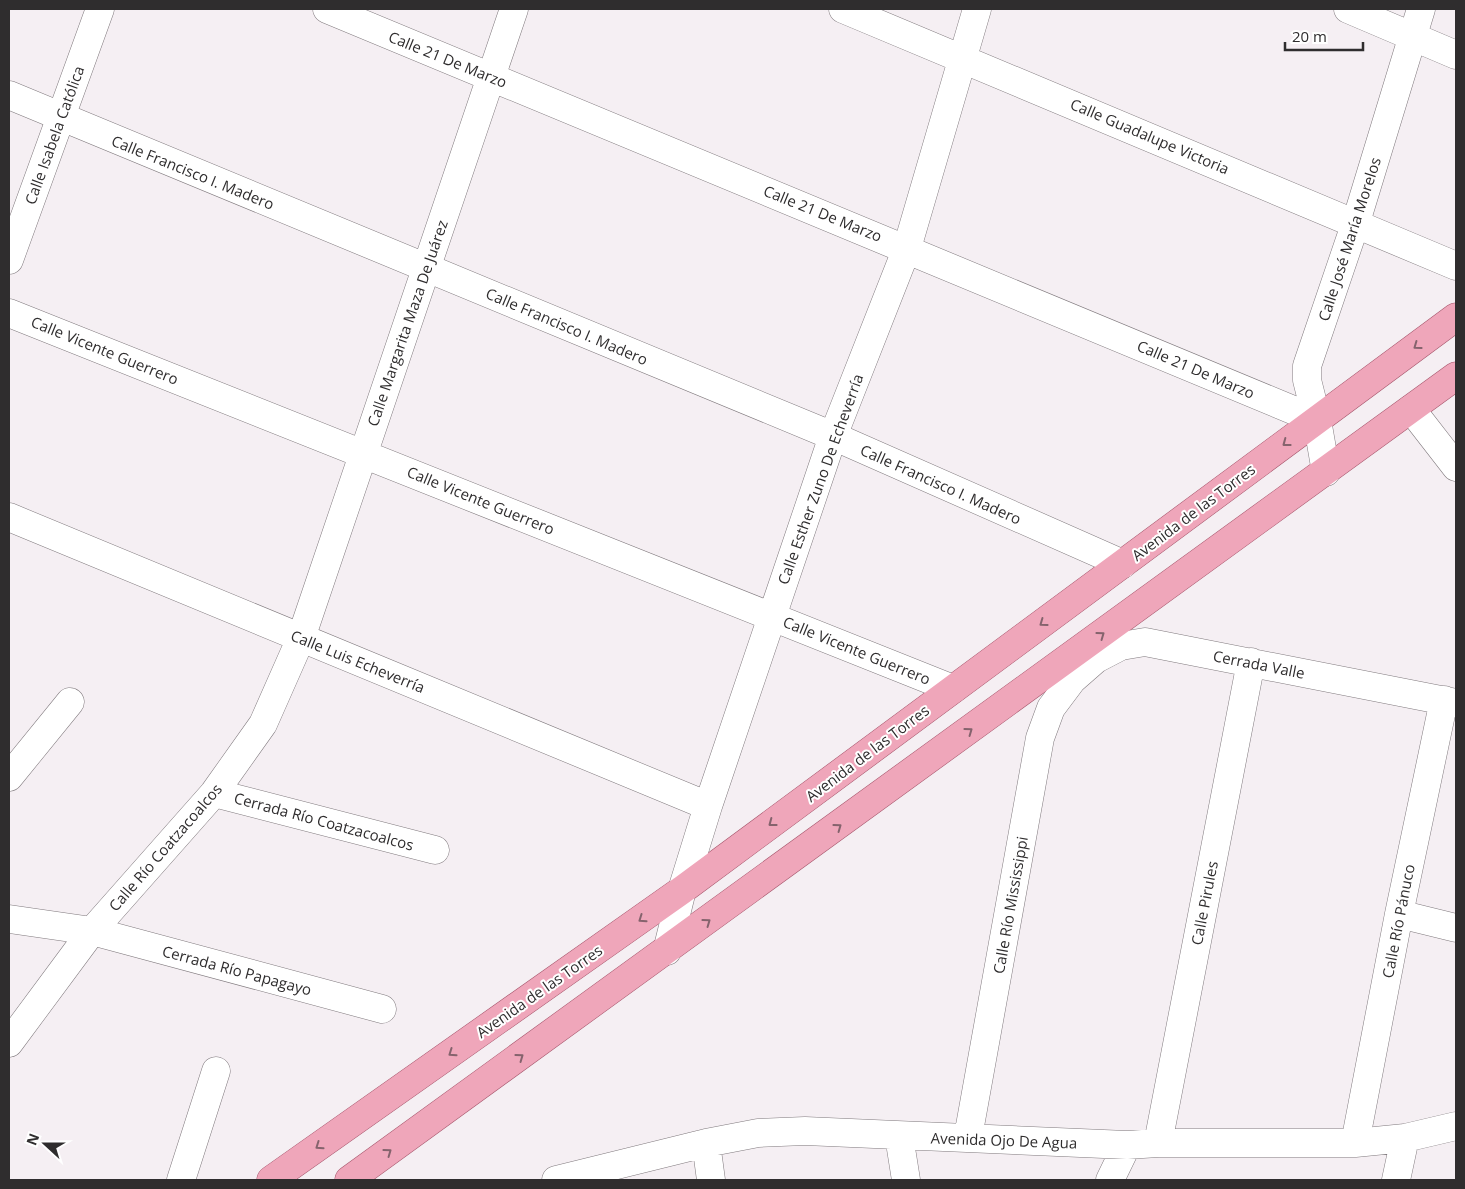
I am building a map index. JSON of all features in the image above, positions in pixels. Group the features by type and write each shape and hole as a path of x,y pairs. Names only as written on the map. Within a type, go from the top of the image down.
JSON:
{"main road":[{"name":"Avenida de las Torres","path":"271,1180 682,890 1456,317"},
{"path":"349,1180 667,951 1456,376"}],"street":[{"name":"Calle Isabela Católica","path":"9,260 100,9"},
{"name":"Calle 21 De Marzo","path":"327,9 1318,420"},
{"name":"Calle Margarita Maza De Juárez","path":"301,638 514,9"},
{"name":"Calle Guadalupe Victoria","path":"843,9 1356,222 1456,266"},
{"name":"Calle Esther Zuno De Echeverría","path":"667,951 682,890 708,806 832,436 907,248 977,9"},
{"path":"1348,9 1456,55"},
{"name":"Calle José María Morelos","path":"1326,472 1318,420 1306,380 1307,366 1356,222 1421,9"},
{"name":"Calle Francisco I. Madero","path":"9,95 832,436 1123,564"},
{"name":"Calle Vicente Guerrero","path":"9,312 772,615 953,689"},
{"path":"1412,409 1456,467"},
{"name":"Calle Luis Echeverría","path":"9,517 708,806"},
{"name":"Calle Río Coatzacoalcos","path":"9,1043 92,931 214,792 263,724 301,638"},
{"name":"Cerrada Valle","path":"1072,680 1096,659 1120,646 1145,642 1450,701"},
{"name":"Calle Pirules","path":"1158,1143 1251,662"},
{"name":"Calle Río Mississippi","path":"968,1137 1040,738 1051,708 1072,680"},
{"name":"Calle Río Pánuco","path":"1355,1143 1399,914 1450,701"},
{"path":"9,777 70,702"},
{"name":"Cerrada Río Coatzacoalcos","path":"214,792 435,850"},
{"path":"1399,914 1456,928"},
{"name":"Cerrada Río Papagayo","path":"9,919 92,931 382,1009"},
{"path":"180,1180 216,1071"},
{"name":"Avenida Ojo De Agua","path":"556,1180 706,1143 758,1134 805,1131 1127,1145 1158,1143 1355,1143 1405,1138 1456,1126"},
{"path":"900,1136 906,1180"},
{"path":"1396,1180 1405,1138"},
{"path":"706,1143 711,1180"},
{"path":"1110,1180 1127,1145"}]}
